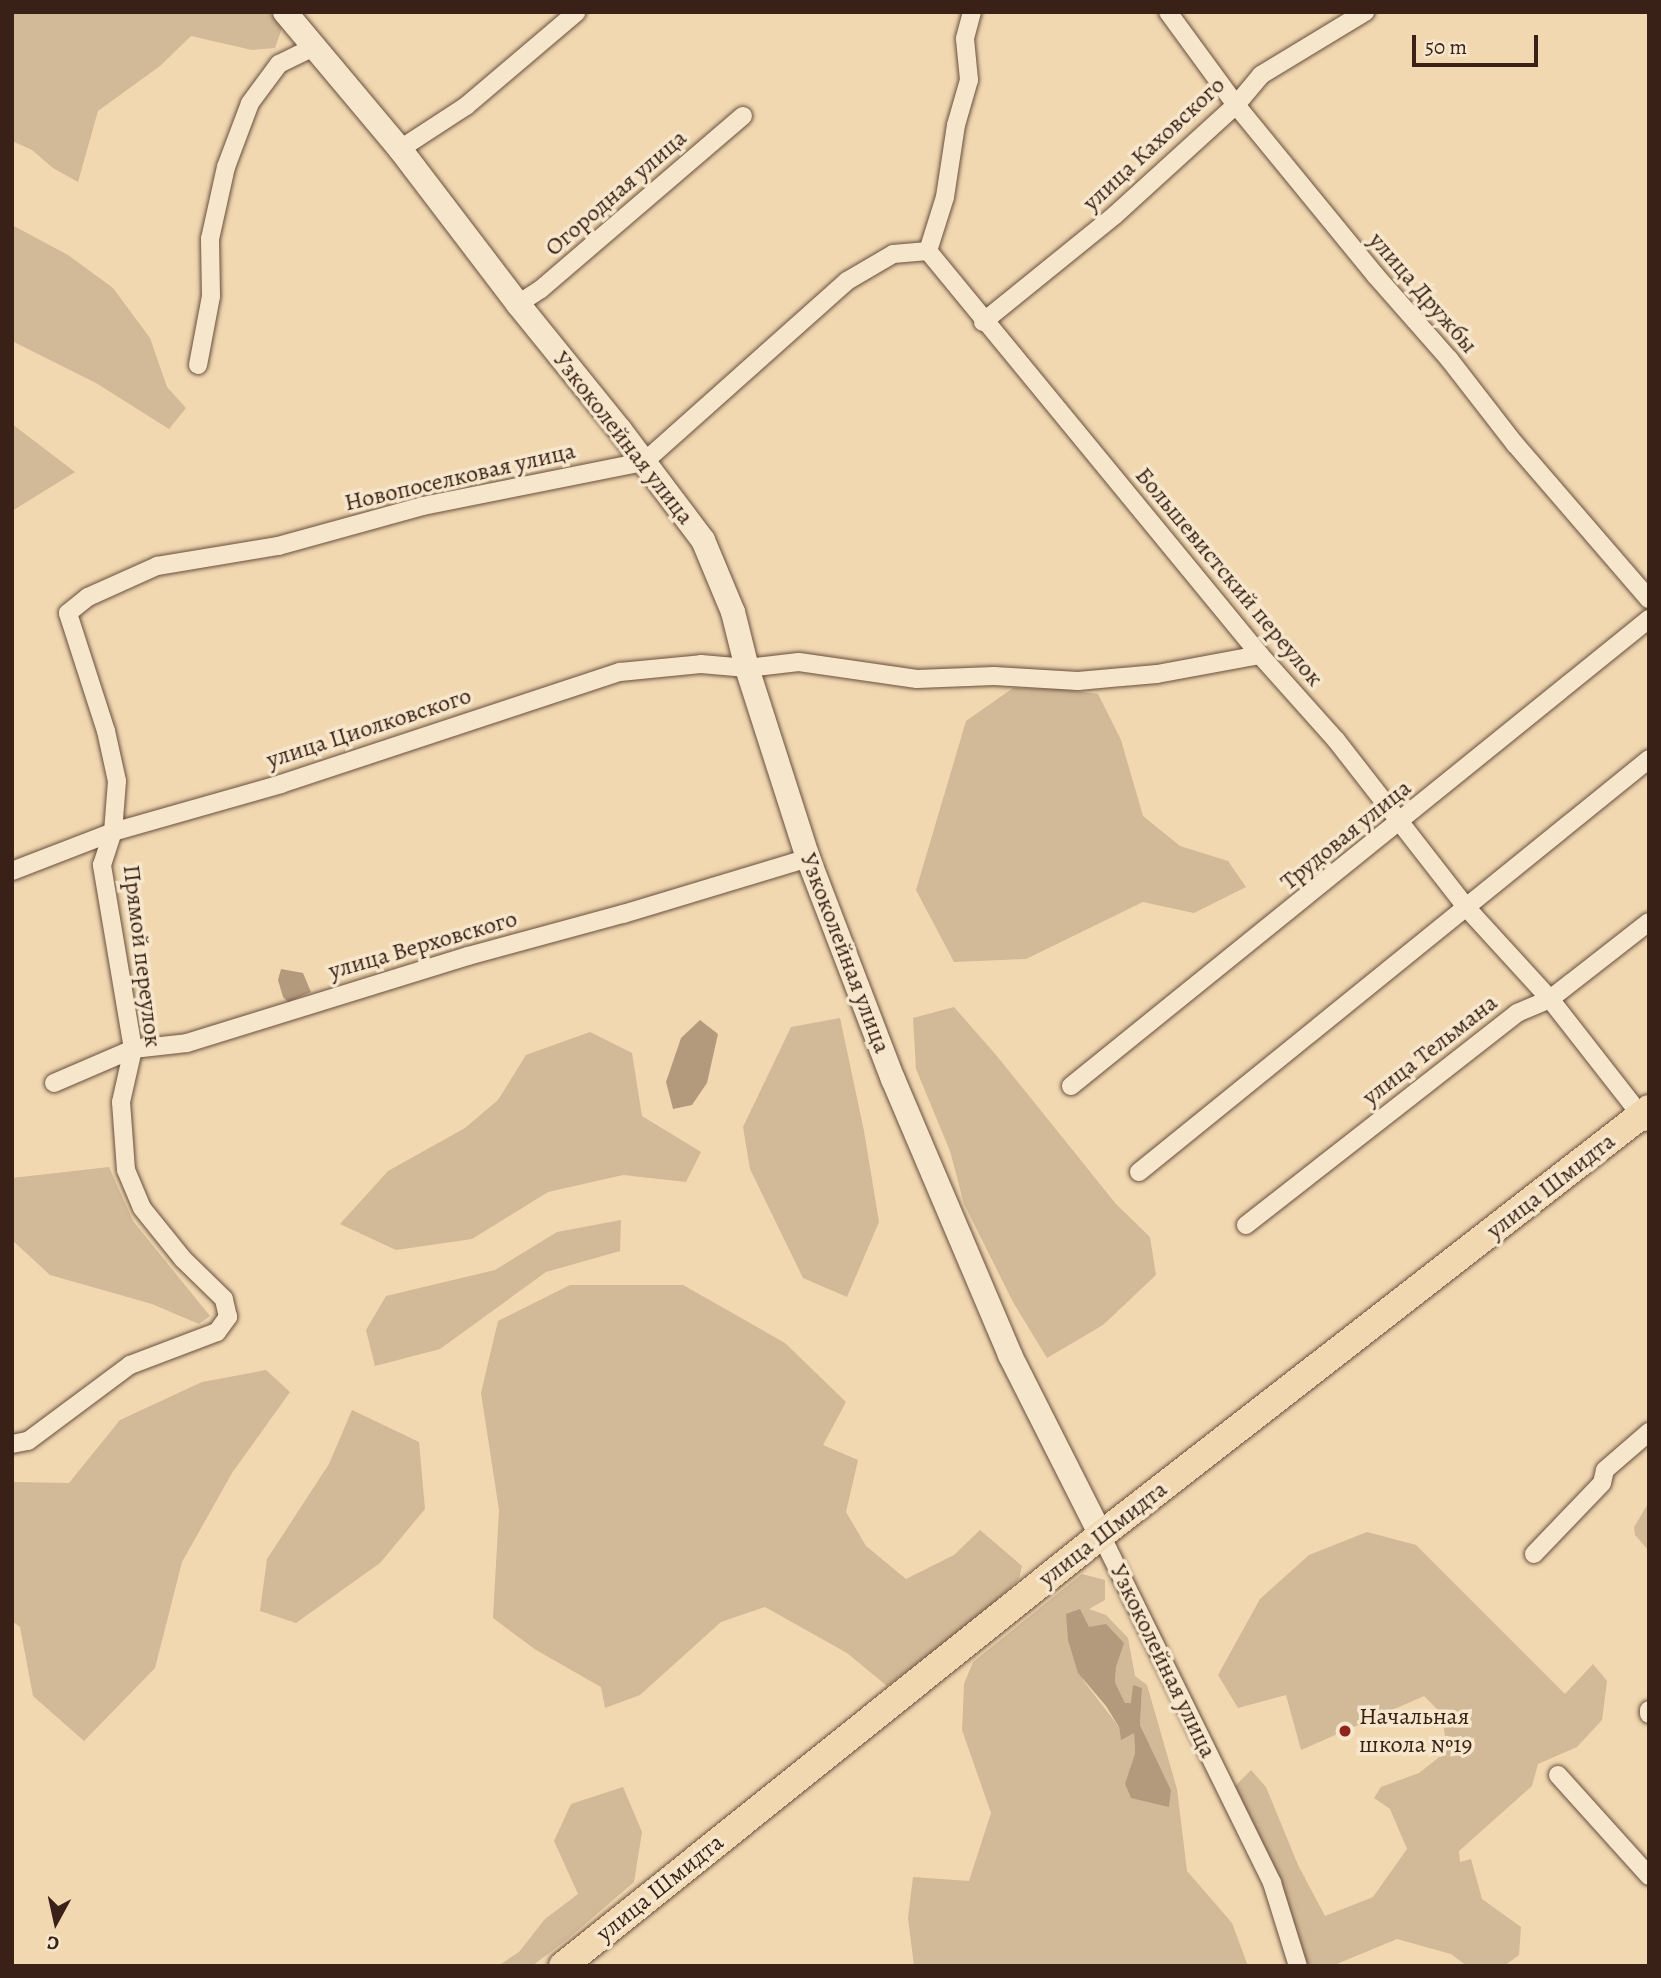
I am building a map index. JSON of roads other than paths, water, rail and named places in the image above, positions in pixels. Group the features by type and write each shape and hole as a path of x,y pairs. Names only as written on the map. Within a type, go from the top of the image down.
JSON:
{"main road":[{"name":"улица Шмидта","path":"563,1966 1101,1535 1646,1117"}],"street":[{"path":"400,149 466,106 577,12"},
{"path":"644,462 847,281 894,254 928,251 945,197 956,125 969,80 965,39 972,12"},
{"name":"улица Дружбы","path":"1168,12 1236,105 1376,276 1449,359 1515,444 1649,599"},
{"name":"улица Каховского","path":"983,321 1115,215 1236,105 1261,75 1365,12"},
{"name":"Узкоколейная улица","path":"289,14 400,149 702,540 733,612 747,668 808,858 893,1079 1010,1355 1272,1883 1298,1966"},
{"path":"198,365 211,296 209,239 226,167 250,103 279,64 314,47"},
{"name":"Огородная улица","path":"518,304 541,289 743,116"},
{"name":"Большевистский переулок","path":"928,251 1260,655 1402,821 1465,906 1550,999 1646,1117"},
{"name":"Новопоселковая улица","path":"68,613 88,597 157,566 278,546 423,506 644,462"},
{"name":"Прямой переулок","path":"12,1444 27,1441 130,1366 217,1332 228,1317 224,1299 183,1259 142,1208 126,1170 121,1102 133,1049 102,864 113,832 117,781 106,731 68,613"},
{"name":"Трудовая улица","path":"1072,1087 1649,619"},
{"name":"улица Циолковского","path":"12,871 113,832 281,784 620,672 701,664 747,668 799,662 917,679 994,676 1078,681 1157,674 1260,655"},
{"path":"1139,1172 1649,759"},
{"name":"улица Верховского","path":"54,1083 133,1049 187,1043 468,956 623,914 808,858"},
{"name":"улица Тельмана","path":"1246,1225 1517,1013 1550,999 1649,922"},
{"path":"1534,1554 1602,1483 1605,1470 1649,1432"},
{"path":"1558,1775 1649,1876"}],"place":[{"name":"Начальная школа №19","path":"1345,1731"}]}
